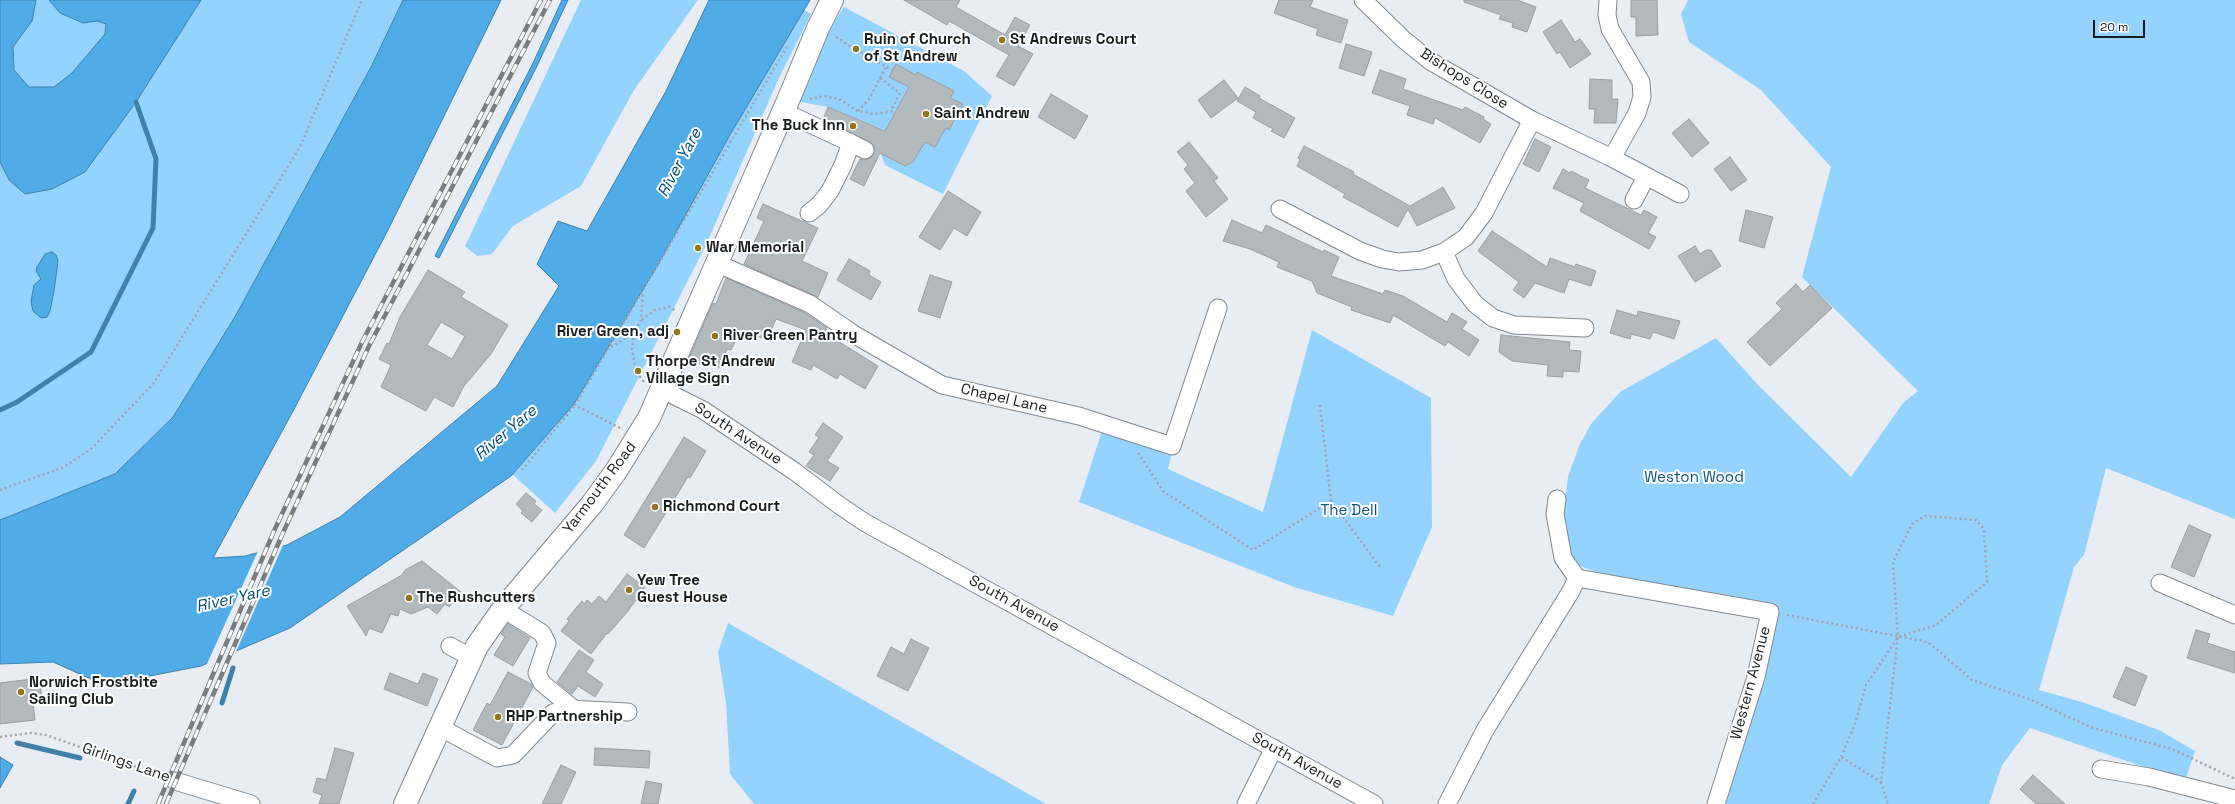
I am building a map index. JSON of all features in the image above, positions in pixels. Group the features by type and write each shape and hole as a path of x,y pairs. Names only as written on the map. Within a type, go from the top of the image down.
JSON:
{"main road":[{"name":"Yarmouth Road","path":"405,804 472,658 503,609 592,504 638,437 660,395 818,28 832,0"}],"street":[{"name":"Bishops Close","path":"1363,0 1403,39 1430,61 1532,120 1612,158 1680,194"},
{"path":"1608,0 1607,14 1610,29 1641,82 1642,97 1637,113 1612,158"},
{"path":"786,104 858,146 843,165 830,190 819,205 809,213"},
{"path":"1280,209 1360,251 1399,262 1422,260 1444,252 1466,237 1484,213 1532,120"},
{"path":"1634,200 1646,177"},
{"path":"1444,252 1456,279 1474,304 1493,318 1514,325 1585,328"},
{"name":"Chapel Lane","path":"716,263 810,304 855,334 942,385 1079,416 1172,446 1218,308"},
{"name":"South Avenue","path":"660,395 703,410 794,471 864,522 1374,804"},
{"path":"1447,804 1485,730 1571,591 1577,578 1563,558 1555,514 1557,499"},
{"name":"Western Avenue","path":"1577,578 1770,612 1756,677 1716,804"},
{"path":"2160,583 2235,614"},
{"path":"503,609 542,633 547,643 537,672 542,683 574,709"},
{"path":"450,646 472,658"},
{"path":"441,728 497,758 513,755 553,713 574,709 628,712"},
{"path":"1246,804 1274,748"},
{"path":"2102,769 2150,777 2235,799"},
{"name":"Girlings Lane","path":"175,781 251,804"}],"path":[{"path":"0,490 64,467 91,449 153,384 300,147 362,0"},
{"path":"833,36 852,46"},
{"path":"522,470 575,405 643,292 715,166 791,40"},
{"path":"861,52 892,70"},
{"path":"858,111 869,99 886,67"},
{"path":"880,78 900,93 890,111"},
{"path":"786,104 824,96 839,99 858,111 874,114 894,111"},
{"path":"643,292 641,320 634,333 632,349 636,372 660,395"},
{"path":"641,320 655,310 670,307 692,319"},
{"path":"609,348 634,333"},
{"path":"575,405 638,437"},
{"path":"1320,405 1331,501 1380,567"},
{"path":"1129,432 1130,440 1164,492 1253,550 1331,501"},
{"path":"1813,804 1841,757 1855,724 1866,685 1898,637 1936,625 1986,582 1984,529 1976,520 1925,516 1912,524 1893,562 1898,637 1881,782 1888,804"},
{"path":"1770,612 1928,642 1972,680 2029,699 2093,728 2172,749 2235,779"},
{"name":"Girlings Lane","path":"0,737 31,733 46,735 175,781"},
{"path":"1841,757 1881,782"}],"green space":[{"path":"0,0 403,0 371,67 236,315 173,417 115,474 0,520"},
{"path":"581,0 698,0 634,90 581,186 513,226 492,254 477,256 465,246"},
{"name":"Weston Wood","path":"1688,0 2235,0 2235,519 2106,468 2084,555 2074,567 2039,690 2085,703 2159,730 2195,751 2185,781 2030,728 2002,765 1989,804 1726,804 1780,610 1596,572 1575,564 1564,542 1564,510 1568,477 1579,446 1591,424 1620,392 1716,338 1758,385 1851,477 1903,403 1918,391 1802,277 1831,167 1761,90 1689,42 1681,14"},
{"path":"844,7 964,71 992,96 943,194 885,165 878,146 884,130 828,107 796,101 824,37"},
{"path":"804,10 811,14 778,80 706,245 596,461 555,513 512,474 574,404 656,268 730,135"},
{"name":"The Dell","path":"1312,330 1431,398 1432,527 1393,616 1294,587 1079,502 1102,431 1172,452 1168,469 1263,512"},
{"path":"728,623 1046,804 754,804 730,774 726,703 718,652"}],"water":[{"path":"0,0 36,0 32,21 13,47 14,70 29,87 54,87 72,73 105,34 106,24 97,21 83,23 60,13 49,0 201,0 136,102 85,172 52,189 25,194 9,180 0,162"},
{"name":"River Yare","path":"403,0 501,0 388,230 292,413 213,558 245,556 287,545 340,517 497,386 559,286 537,264 558,221 587,231 666,91 709,0 810,0 730,135 656,268 574,404 511,476 290,628 201,666 124,681 93,680 53,662 0,664 0,520 115,474 173,417 236,315 371,67"},
{"path":"562,0 568,0 537,66 439,258 435,256 533,63"},
{"path":"52,252 56,255 58,261 54,291 50,311 47,317 41,318 33,311 31,302 34,285 41,279 36,271 45,254"},
{"path":"0,757 13,765 0,788"}],"pier":[{"path":"284,543 235,654 206,666 258,551"}],"building":[{"name":"St Andrews Court","path":"904,0 960,0 956,7 1005,35 1015,17 1030,25 1018,46 1033,54 1014,86 996,76 1009,55 949,21 947,25"},
{"path":"1279,0 1313,0 1310,7 1348,20 1341,43 1316,35 1318,29 1274,13"},
{"path":"1464,0 1517,0 1536,7 1527,32 1512,27 1513,23 1499,19 1501,15 1464,2"},
{"path":"1631,0 1657,0 1658,35 1636,36 1636,17 1631,17"},
{"path":"1561,20 1575,42 1580,39 1591,54 1570,68 1560,52 1557,54 1543,32"},
{"path":"1346,44 1372,52 1364,76 1339,68"},
{"name":"Saint Andrew","path":"896,64 916,75 917,72 954,91 950,98 963,104 949,130 946,128 935,147 925,142 913,162 905,166 880,153 864,186 850,179 860,159 866,160 874,155 874,145 823,119 828,107 885,131 909,87 889,77"},
{"path":"1380,70 1406,79 1403,89 1463,110 1465,107 1484,117 1483,119 1491,124 1480,143 1435,118 1433,124 1407,115 1410,106 1372,93"},
{"path":"1590,79 1612,80 1612,99 1618,99 1616,123 1594,123 1595,109 1589,109"},
{"path":"1224,80 1238,98 1211,118 1198,100"},
{"path":"1245,87 1260,96 1259,98 1295,118 1284,138 1271,131 1273,129 1253,118 1256,112 1237,101"},
{"path":"1051,94 1088,116 1075,139 1038,117"},
{"path":"1689,119 1709,143 1692,157 1672,133"},
{"path":"1535,139 1551,147 1539,172 1523,164"},
{"path":"1189,142 1218,178 1214,181 1228,199 1206,217 1186,191 1195,183 1184,169 1188,165 1177,152"},
{"path":"1304,146 1354,172 1353,174 1410,206 1443,187 1455,208 1417,226 1408,209 1398,227 1343,197 1345,194 1297,166 1300,160 1298,158"},
{"path":"1730,157 1747,180 1731,191 1714,169"},
{"path":"1563,169 1570,173 1571,171 1589,180 1585,188 1641,215 1644,210 1657,217 1648,233 1656,237 1649,249 1580,211 1584,203 1553,188"},
{"path":"948,191 981,212 967,236 954,228 940,250 919,237"},
{"path":"763,204 818,228 802,261 828,273 818,297 744,264 764,221 757,218"},
{"path":"1746,210 1773,217 1764,248 1739,241"},
{"path":"1232,220 1262,233 1266,225 1323,252 1324,250 1339,257 1331,276 1383,294 1385,290 1403,296 1447,322 1452,313 1467,322 1462,329 1479,340 1469,356 1448,342 1445,346 1393,315 1390,323 1351,310 1352,307 1317,293 1312,281 1277,267 1279,262 1250,249 1223,241"},
{"path":"1492,231 1547,267 1550,258 1575,267 1576,264 1596,271 1591,286 1569,279 1564,293 1535,283 1524,298 1513,290 1519,282 1478,251"},
{"path":"1695,246 1700,254 1706,250 1711,250 1721,266 1695,282 1678,256"},
{"path":"849,259 870,271 869,275 881,282 871,300 837,280"},
{"path":"428,270 465,292 461,297 508,325 491,354 464,386 453,407 434,397 426,411 381,387 391,365 379,359 387,343 389,344 400,317","holes":["441,322 465,336 452,359 427,345"]},
{"path":"930,275 952,282 940,318 918,311"},
{"path":"726,278 805,313 827,328 825,333 878,366 865,389 840,374 837,379 813,365 811,370 792,362 806,330 776,319 767,340 748,332 747,335 740,332 731,350 727,349 719,368 701,360 700,364 689,358 713,303 716,304"},
{"path":"1796,284 1803,292 1810,285 1832,308 1770,366 1747,342 1782,309 1776,303"},
{"path":"1617,310 1637,316 1638,311 1680,321 1674,339 1653,332 1650,339 1631,334 1630,339 1610,333"},
{"path":"1501,335 1570,342 1569,350 1581,351 1579,372 1563,371 1563,377 1547,376 1548,365 1512,361 1499,352"},
{"path":"823,423 843,437 827,461 839,468 830,481 806,466 814,455 809,452 819,437 815,435"},
{"name":"Richmond Court","path":"684,437 706,451 644,548 624,535"},
{"path":"526,493 536,501 534,504 542,510 532,522 521,513 523,511 516,504"},
{"path":"2189,525 2211,535 2194,577 2171,567"},
{"name":"The Rushcutters","path":"422,561 461,592 449,607 445,604 437,614 428,607 411,614 400,609 398,616 391,614 382,633 369,628 366,636 347,606 402,575 405,570"},
{"path":"627,574 645,587 628,611 608,634 607,633 591,654 561,631 569,621 567,619 582,601 584,604 587,600 592,604 599,596 606,602"},
{"path":"508,624 530,638 513,666 494,655 505,637 501,634"},
{"path":"2196,630 2210,634 2207,643 2235,652 2235,673 2187,658"},
{"path":"911,639 929,648 908,691 877,676 891,647 904,654"},
{"path":"579,650 594,660 586,672 603,684 595,697 578,686 572,694 557,682"},
{"path":"2126,667 2147,676 2135,706 2113,697"},
{"name":"RHP Partnership","path":"508,672 531,684 533,687 502,745 473,730 487,703 490,705"},
{"path":"390,673 418,684 423,673 438,679 427,706 384,689"},
{"name":"Norwich Frostbite Sailing Club","path":"40,678 42,702 33,703 35,720 0,724 0,683"},
{"path":"335,748 354,753 339,804 319,804 322,795 313,792 317,778 326,780"},
{"path":"595,748 650,751 649,768 594,765"},
{"path":"561,765 576,772 561,804 542,804"},
{"path":"2033,775 2065,804 2036,804 2020,789"},
{"path":"646,781 662,784 658,804 641,804"}],"waterway":[{"path":"0,410 17,402 91,352 153,228 156,159 136,102"},
{"path":"222,703 233,668"},
{"path":"17,743 80,758"},
{"path":"128,804 134,791"}],"railway":[{"path":"158,804 274,531 363,340 541,0"},
{"path":"166,804 282,535 369,346 550,0"}],"place":[{"name":"St Andrews Court","path":"1002,40"},
{"name":"Ruin of Church of St Andrew","path":"856,49"},
{"name":"Saint Andrew","path":"926,114"},
{"name":"The Buck Inn","path":"853,126"},
{"name":"War Memorial","path":"698,248"},
{"name":"River Green, adj","path":"677,332"},
{"name":"River Green Pantry","path":"715,336"},
{"name":"Thorpe St Andrew Village Sign","path":"638,371"},
{"name":"Richmond Court","path":"655,507"},
{"name":"Yew Tree Guest House","path":"629,590"},
{"name":"The Rushcutters","path":"409,598"},
{"name":"Norwich Frostbite Sailing Club","path":"21,692"},
{"name":"RHP Partnership","path":"498,717"}]}
